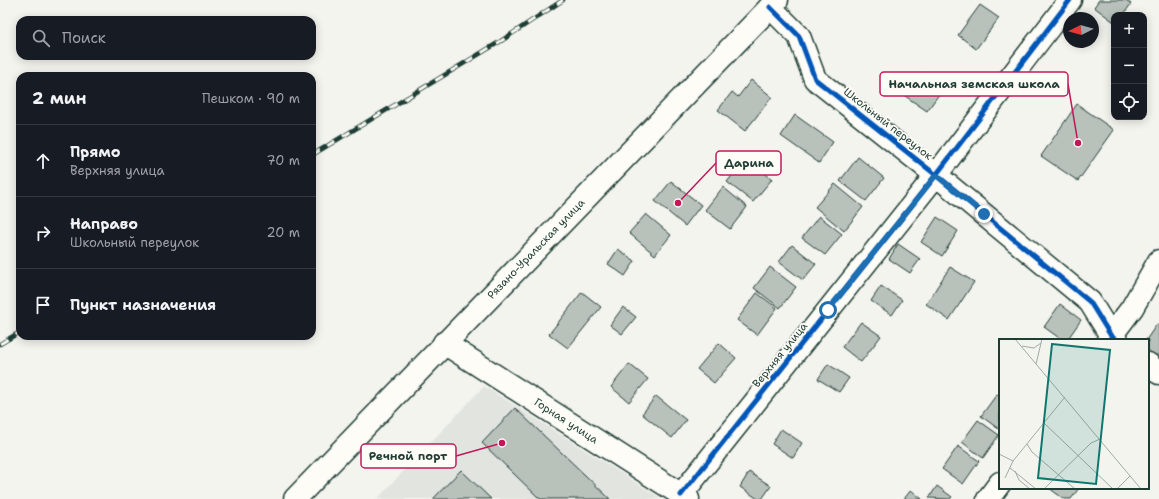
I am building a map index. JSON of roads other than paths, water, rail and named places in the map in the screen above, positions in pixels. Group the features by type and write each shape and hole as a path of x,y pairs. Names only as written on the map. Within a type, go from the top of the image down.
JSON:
{"street":[{"name":"Верхняя улица","path":"685,497 936,175 1070,0"},
{"name":"Школьный переулок","path":"773,3 799,36 815,79 936,175 1090,302 1112,339"},
{"name":"Рязано-Уральская улица","path":"295,499 773,3"},
{"path":"1112,339 1159,261"},
{"name":"Горная улица","path":"444,343 685,497"},
{"path":"1149,365 1159,373"},
{"path":"988,499 999,484"}],"railway":[{"path":"316,153 501,41 563,0"},
{"path":"0,344 16,334"}],"place":[{"name":"Начальная земская школа","path":"1078,143"},
{"name":"Дарина","path":"678,203"},
{"name":"Речной порт","path":"502,443"}]}
